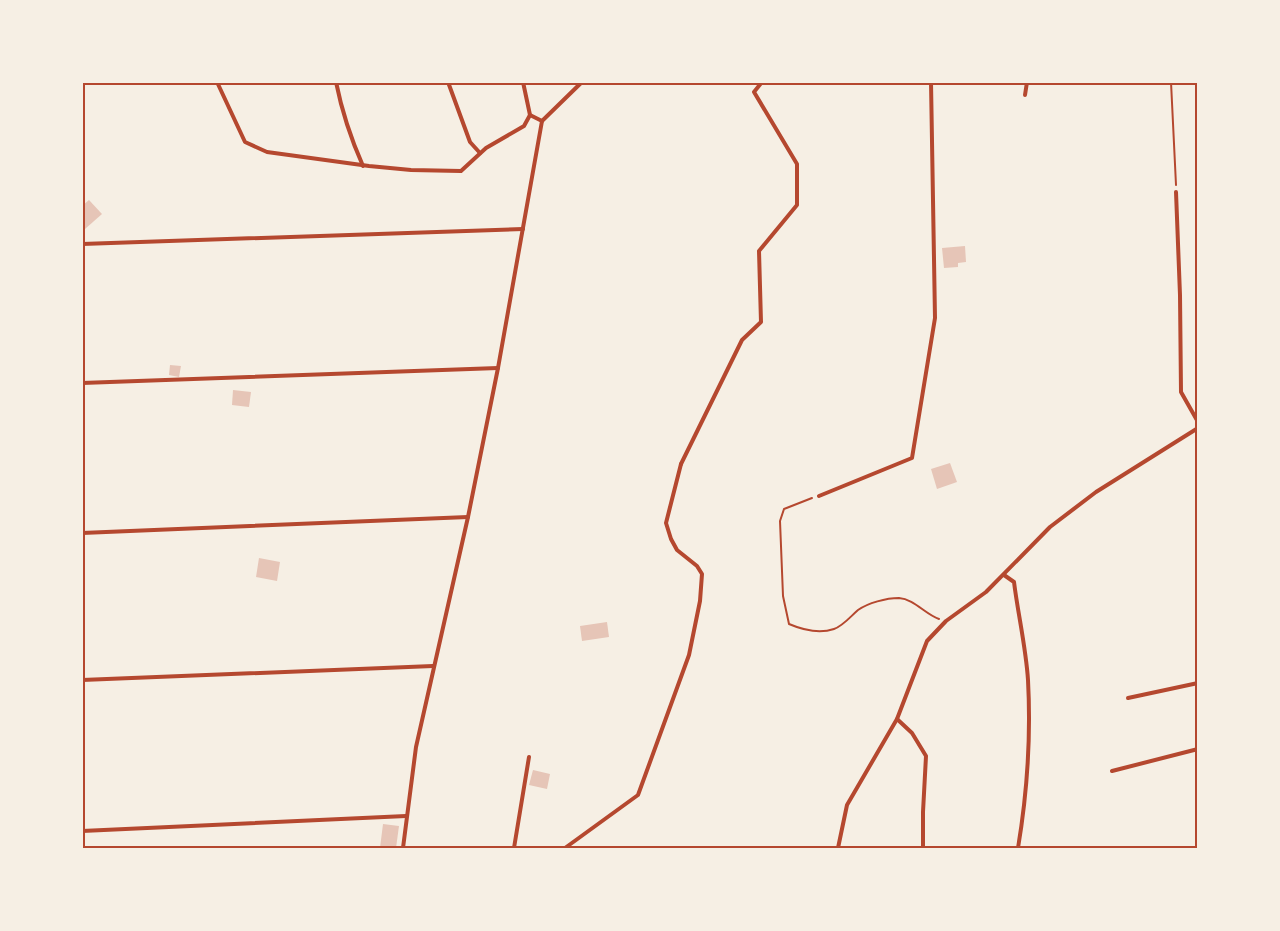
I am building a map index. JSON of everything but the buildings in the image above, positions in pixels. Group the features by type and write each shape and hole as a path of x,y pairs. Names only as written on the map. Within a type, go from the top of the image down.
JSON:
{"lane":[{"path":"217,82 246,142 267,152 364,166 411,170 461,170 486,148 524,126 530,116 523,82"},
{"path":"336,82 342,109 355,148 364,166"},
{"path":"448,82 470,142 480,153"},
{"path":"403,848 416,747 468,517 498,368 542,122 582,82"},
{"path":"565,848 638,795 689,655 700,601 702,574 697,566 677,550 666,523 680,465 742,340 761,322 759,251 797,205 797,164 754,92 762,82"},
{"path":"819,496 912,458 935,318 931,82"},
{"path":"1025,95 1027,82"},
{"path":"530,116 542,122"},
{"path":"1176,192 1181,392 1198,422"},
{"path":"82,244 523,229"},
{"path":"82,383 498,368"},
{"path":"838,848 847,805 897,719 927,641 946,621 986,592 1050,527 1096,492 1198,428"},
{"path":"82,533 468,517"},
{"path":"1004,575 1014,582 1028,680 1028,741 1018,848"},
{"path":"82,680 433,666"},
{"path":"1128,698 1198,684"},
{"path":"897,719 912,733 926,756 922,812 923,848"},
{"path":"1112,771 1198,749"},
{"path":"514,848 529,757"},
{"path":"82,831 406,816"}],"path":[{"path":"1171,82 1176,192"},
{"path":"819,496 784,509 780,520 783,596 789,624 812,632 836,628 864,606 888,599 900,598 916,604 933,617 946,621"}]}
